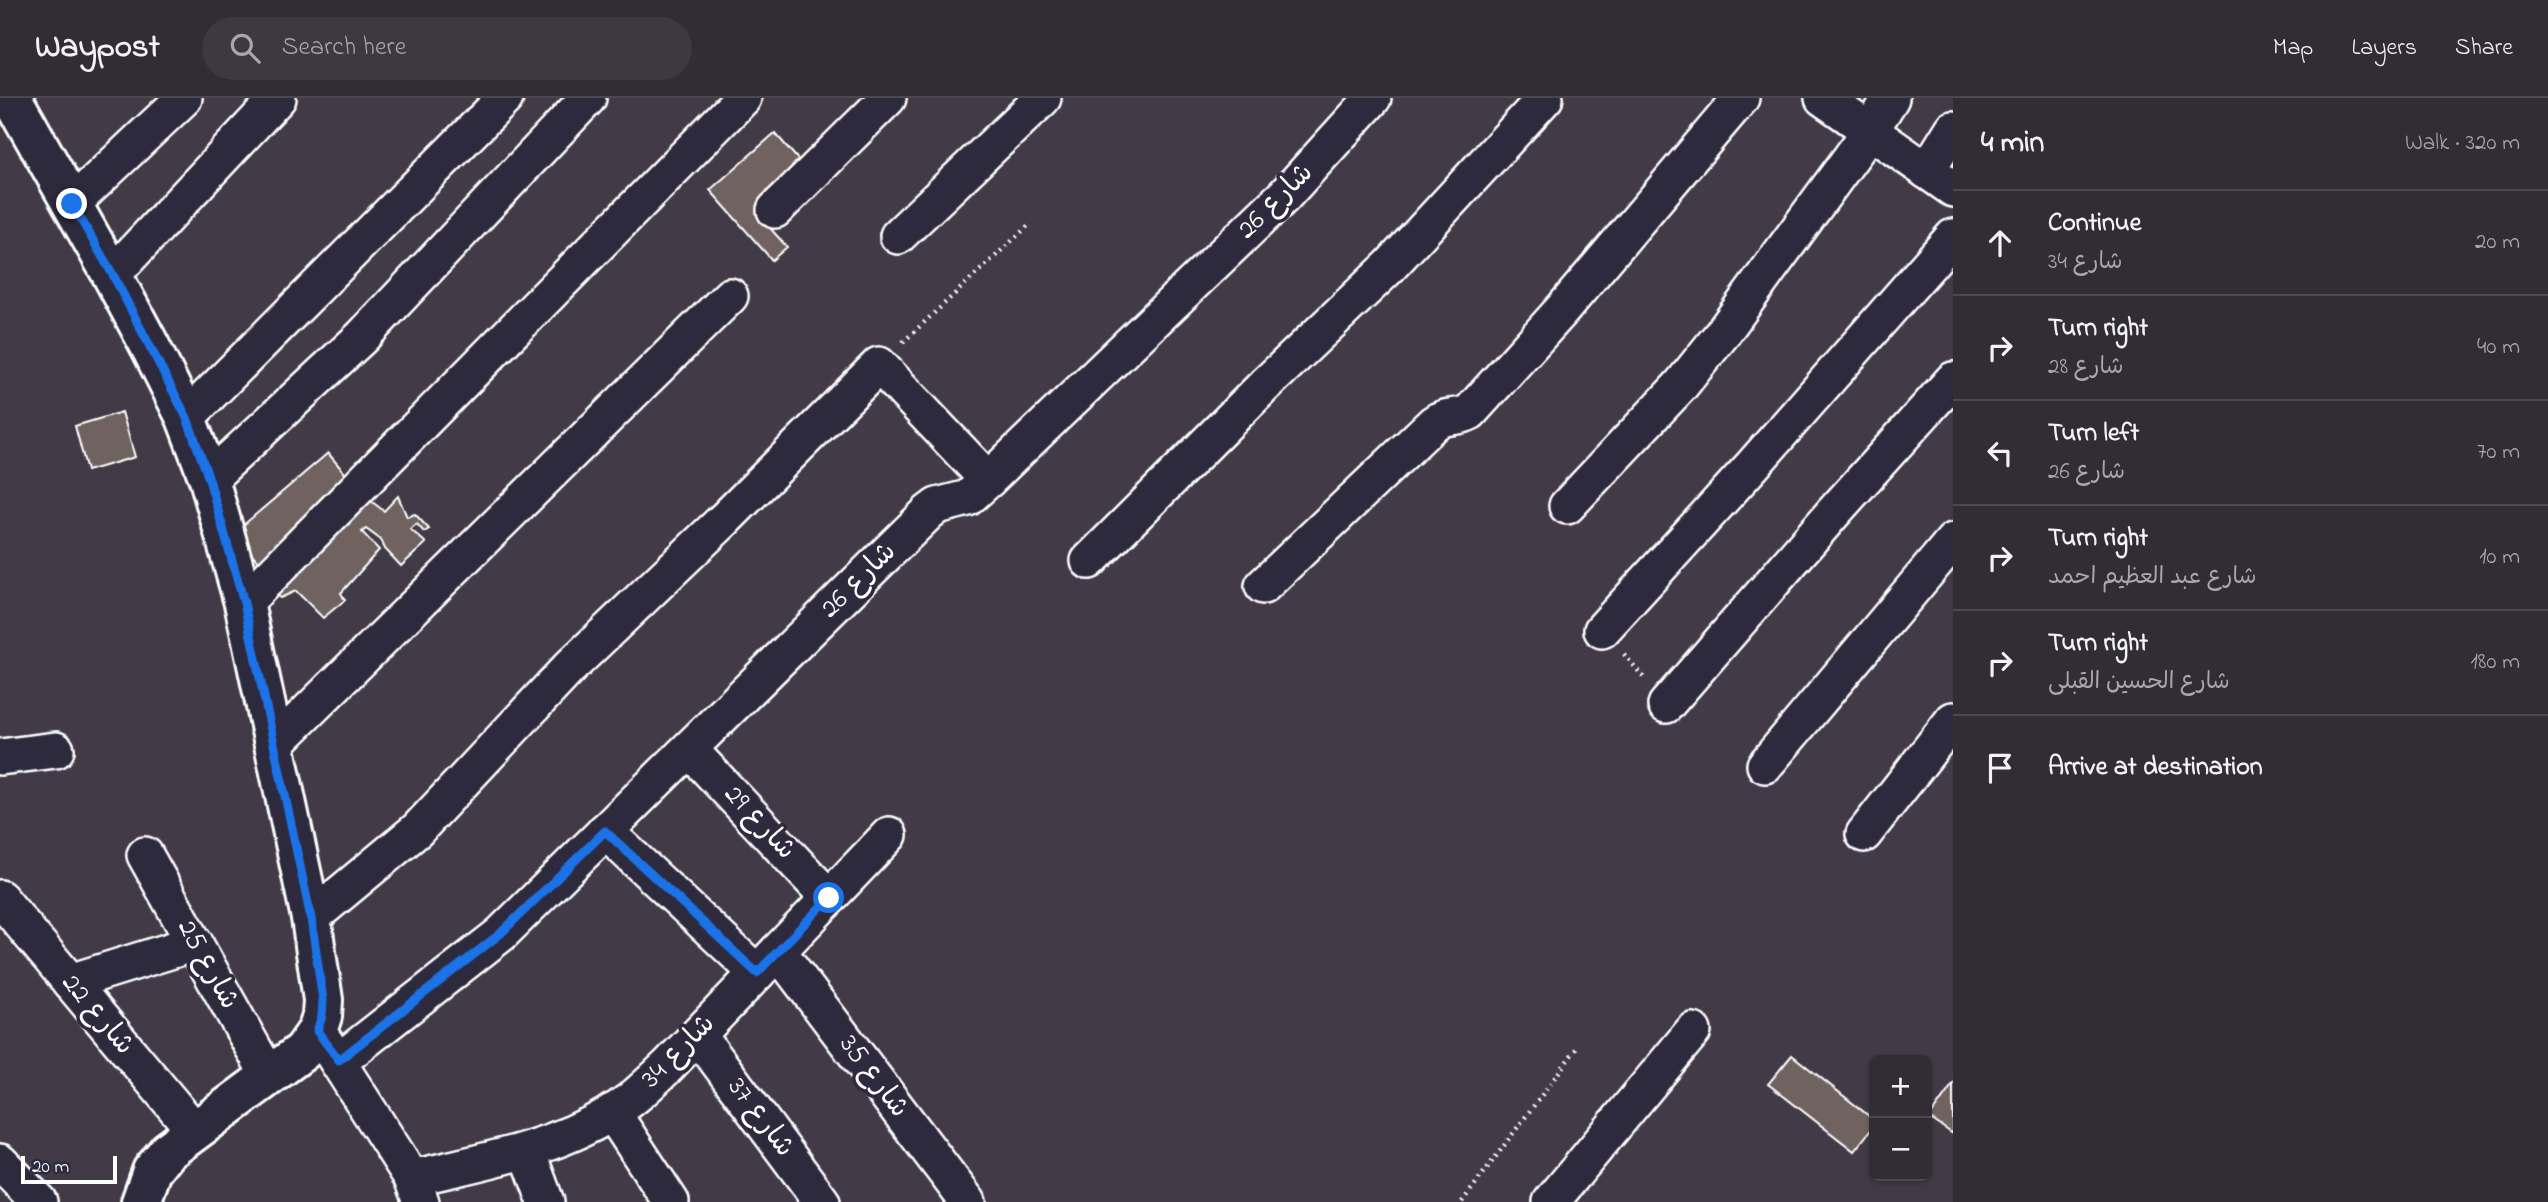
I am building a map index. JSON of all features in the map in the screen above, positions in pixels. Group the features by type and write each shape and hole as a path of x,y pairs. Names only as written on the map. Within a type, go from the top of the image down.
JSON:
{"main road":[{"path":"12,98 113,275 187,418 209,479 244,603 311,918 323,1000 322,1016 328,1046 303,1051 169,1152 152,1171 141,1202"}],"street":[{"path":"72,204 184,98"},
{"path":"113,275 278,98"},
{"path":"187,418 505,98"},
{"path":"209,479 362,337 588,98"},
{"path":"244,603 743,98"},
{"path":"775,210 888,98"},
{"path":"898,236 1043,98"},
{"name":"شارع 26","path":"328,1046 500,934 929,512 937,506 970,497 988,480 1284,196 1373,98"},
{"path":"1089,561 1265,385 1389,267 1545,98"},
{"path":"1263,586 1434,423 1446,416 1459,416 1470,412 1562,310 1741,98"},
{"path":"1823,98 1940,180 1953,129"},
{"path":"1567,506 1681,384 1722,334 1870,131 1891,98"},
{"path":"1602,630 1752,466 1953,237"},
{"path":"274,745 730,296"},
{"path":"311,918 418,830 570,667 725,519 879,365 988,480"},
{"path":"1667,705 1833,513 1953,380"},
{"path":"1765,765 1953,541"},
{"path":"1864,834 1953,720"},
{"name":"شارع 29","path":"689,749 829,898"},
{"path":"0,757 55,750"},
{"name":"شارع 35","path":"605,831 768,962 968,1202"},
{"name":"شارع 34","path":"417,1190 556,1141 612,1112 642,1091 889,835"},
{"name":"شارع 25","path":"145,855 270,1076"},
{"name":"شارع 22","path":"0,898 195,1131"},
{"path":"70,982 195,943"},
{"path":"1552,1202 1693,1031"},
{"name":"شارع 37","path":"698,1035 822,1202"},
{"path":"328,1046 417,1190"},
{"path":"612,1112 671,1202"},
{"path":"527,1151 546,1202"},
{"path":"0,1162 39,1202"}],"path":[{"path":"879,365 1030,224"},
{"path":"1602,630 1667,705"},
{"path":"1462,1202 1579,1045"}],"building":[{"path":"775,133 820,185 770,228 787,247 772,260 710,190"},
{"path":"122,412 135,457 87,471 75,426"},
{"path":"328,453 349,478 305,516 314,527 265,569 234,533"},
{"path":"363,495 384,511 398,496 407,517 415,514 429,529 424,532 417,524 410,529 426,543 401,566 385,549 381,540 366,529 362,532 379,550 341,593 345,600 323,618 296,591 280,598 272,590"},
{"path":"1792,1055 1869,1116 1869,1132 1854,1151 1768,1084"},
{"path":"1953,1084 1953,1134 1932,1120 1932,1114"}],"route":[{"path":"72,204 113,275 187,418 209,479 244,603 311,918 323,1000 317,1031 339,1060 500,934 605,831 757,973 829,898"}]}
